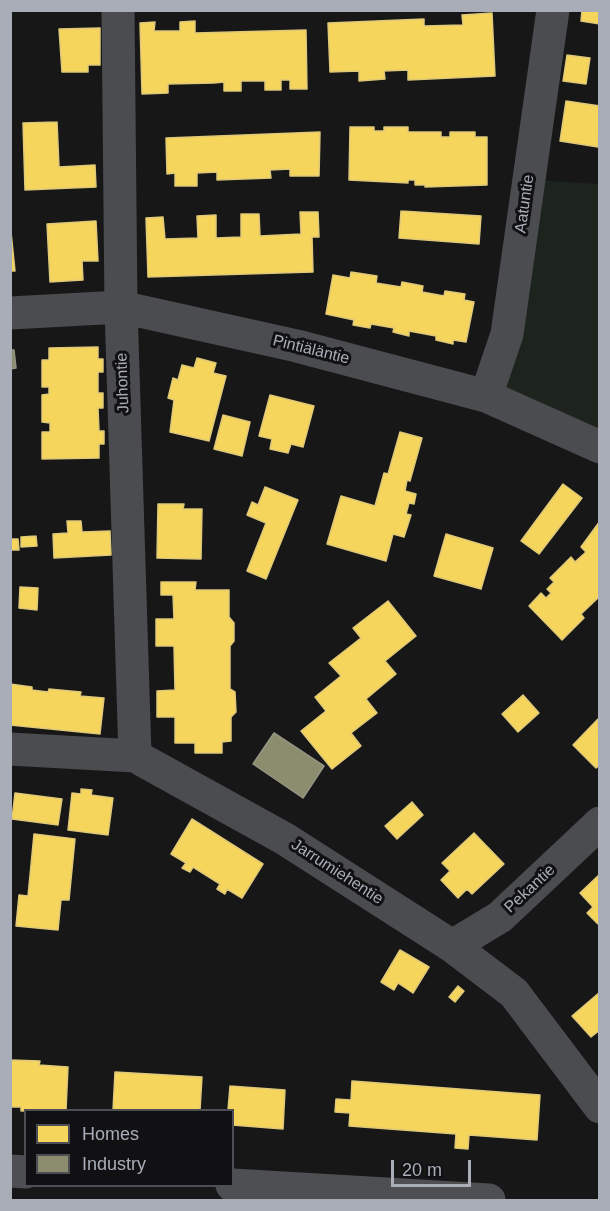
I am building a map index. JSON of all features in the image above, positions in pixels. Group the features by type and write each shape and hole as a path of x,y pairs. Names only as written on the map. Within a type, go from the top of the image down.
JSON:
{"main road":[{"path":"234,1185 489,1200"}],"street":[{"name":"Juhontie","path":"118,10 121,307 135,756"},
{"name":"Aatuntie","path":"486,396 507,334 553,10"},
{"name":"Pintiäläntie","path":"10,313 121,307 297,346 486,396 600,447"},
{"name":"Jarrumiehentie","path":"10,749 135,756 285,839 452,946 514,993 600,1107"},
{"name":"Pekantie","path":"452,946 500,917 600,823"}],"shaded area":[{"path":"534,180 599,184 599,436 497,390"}],"building: Homes":[{"path":"582,10 600,10 600,24 581,21"},
{"path":"492,13 495,76 408,80 408,70 384,71 385,79 359,81 359,71 330,72 328,23 424,19 424,26 463,25 462,15"},
{"path":"195,21 195,33 306,30 307,89 290,89 290,80 281,80 281,90 265,90 265,81 241,81 241,91 224,91 224,82 168,84 168,93 142,94 140,23 155,22 154,31 180,31 180,22"},
{"path":"100,28 100,65 88,65 88,72 62,72 59,29"},
{"path":"567,55 590,58 586,84 563,81"},
{"path":"566,101 600,106 598,147 560,141"},
{"path":"57,122 59,167 95,165 96,187 25,190 23,123"},
{"path":"350,127 374,127 374,131 384,131 384,127 408,127 408,132 441,132 441,137 450,137 450,132 475,132 475,137 487,137 487,185 425,187 425,185 415,185 415,180 408,180 408,183 349,180"},
{"path":"320,132 319,176 290,176 290,169 270,170 271,178 217,180 217,172 197,173 197,186 175,186 175,173 167,174 166,138"},
{"path":"401,211 481,216 479,244 399,238"},
{"path":"300,212 318,212 319,237 312,237 313,272 148,277 146,218 163,217 165,239 198,238 197,216 216,215 216,238 241,237 241,214 259,214 260,236 301,234"},
{"path":"96,221 98,261 82,261 83,280 50,282 47,224"},
{"path":"10,222 15,271 10,271"},
{"path":"351,272 377,276 376,283 401,287 402,282 423,286 422,292 444,296 445,291 465,294 464,300 474,302 466,342 453,340 453,344 436,340 436,336 409,331 409,336 393,332 394,328 371,324 370,328 353,325 354,320 326,314 333,275 350,278"},
{"path":"98,347 98,359 103,359 103,372 98,372 98,393 103,393 103,408 98,408 99,431 104,431 104,444 99,444 99,458 42,459 42,432 50,432 50,423 42,422 42,395 49,394 49,387 42,387 42,360 49,360 49,348"},
{"path":"197,358 216,363 213,373 226,376 209,441 170,432 174,400 168,398 173,378 178,380 182,365 194,368"},
{"path":"270,395 314,406 303,447 291,444 288,453 270,449 272,439 259,436"},
{"path":"223,415 250,422 242,456 214,449"},
{"path":"400,432 422,438 405,491 416,494 414,504 409,503 406,514 411,515 404,537 393,534 386,561 327,544 341,496 375,506 384,473 388,474"},
{"path":"563,484 582,498 539,554 521,541"},
{"path":"265,487 298,500 266,579 247,571 266,523 247,515 252,502 258,505"},
{"path":"158,504 184,504 183,509 202,509 201,559 157,558"},
{"path":"67,521 81,521 82,532 110,531 111,555 54,558 53,534 68,533"},
{"path":"600,521 600,596 581,614 584,618 562,640 529,606 541,593 546,598 551,593 547,589 554,582 550,578 571,557 575,562 586,552 581,547"},
{"path":"446,534 493,548 481,589 434,576"},
{"path":"36,536 37,546 21,547 21,537"},
{"path":"10,539 18,539 19,550 10,550"},
{"path":"161,582 196,582 195,590 229,590 229,617 234,623 234,641 230,646 230,689 235,692 236,712 231,717 231,741 222,742 222,753 195,753 195,743 175,743 175,717 157,717 157,691 175,690 174,646 156,646 156,619 174,619 173,595 161,595"},
{"path":"20,587 38,588 37,610 19,608"},
{"path":"388,601 416,636 385,661 396,674 366,699 377,713 351,733 361,746 332,769 301,731 326,711 315,697 341,676 329,663 361,638 353,628"},
{"path":"10,684 32,687 32,690 81,692 80,696 104,698 100,734 10,725"},
{"path":"523,695 539,713 518,732 502,714"},
{"path":"598,719 600,765 596,768 573,745"},
{"path":"81,789 92,790 91,795 113,798 108,835 68,830 72,793 81,794"},
{"path":"15,793 62,799 58,825 12,819"},
{"path":"412,802 423,815 397,839 385,826"},
{"path":"192,819 263,864 242,898 227,889 225,894 217,889 220,884 193,867 190,872 182,868 186,863 171,854"},
{"path":"474,833 504,864 472,894 467,889 458,898 441,880 450,871 442,863"},
{"path":"34,834 75,839 69,900 61,900 58,930 16,926 19,895 28,896"},
{"path":"600,874 600,926 587,913 593,907 580,893"},
{"path":"400,950 429,967 413,993 398,983 394,990 381,982"},
{"path":"458,986 464,991 455,1002 449,997"},
{"path":"600,992 600,1030 591,1037 572,1016"},
{"path":"10,1060 40,1061 39,1065 68,1067 66,1109 24,1109 21,1111 21,1107 11,1107 10,1111"},
{"path":"115,1072 202,1077 200,1109 113,1109"},
{"path":"352,1081 540,1095 537,1140 469,1135 468,1149 455,1148 456,1134 349,1126 350,1113 335,1112 336,1099 351,1100"},
{"path":"230,1086 285,1090 283,1129 234,1125 234,1109 228,1109"}],"building: Industry":[{"path":"10,350 14,350 16,368 10,369"},
{"path":"274,733 324,766 303,798 253,764"}]}
